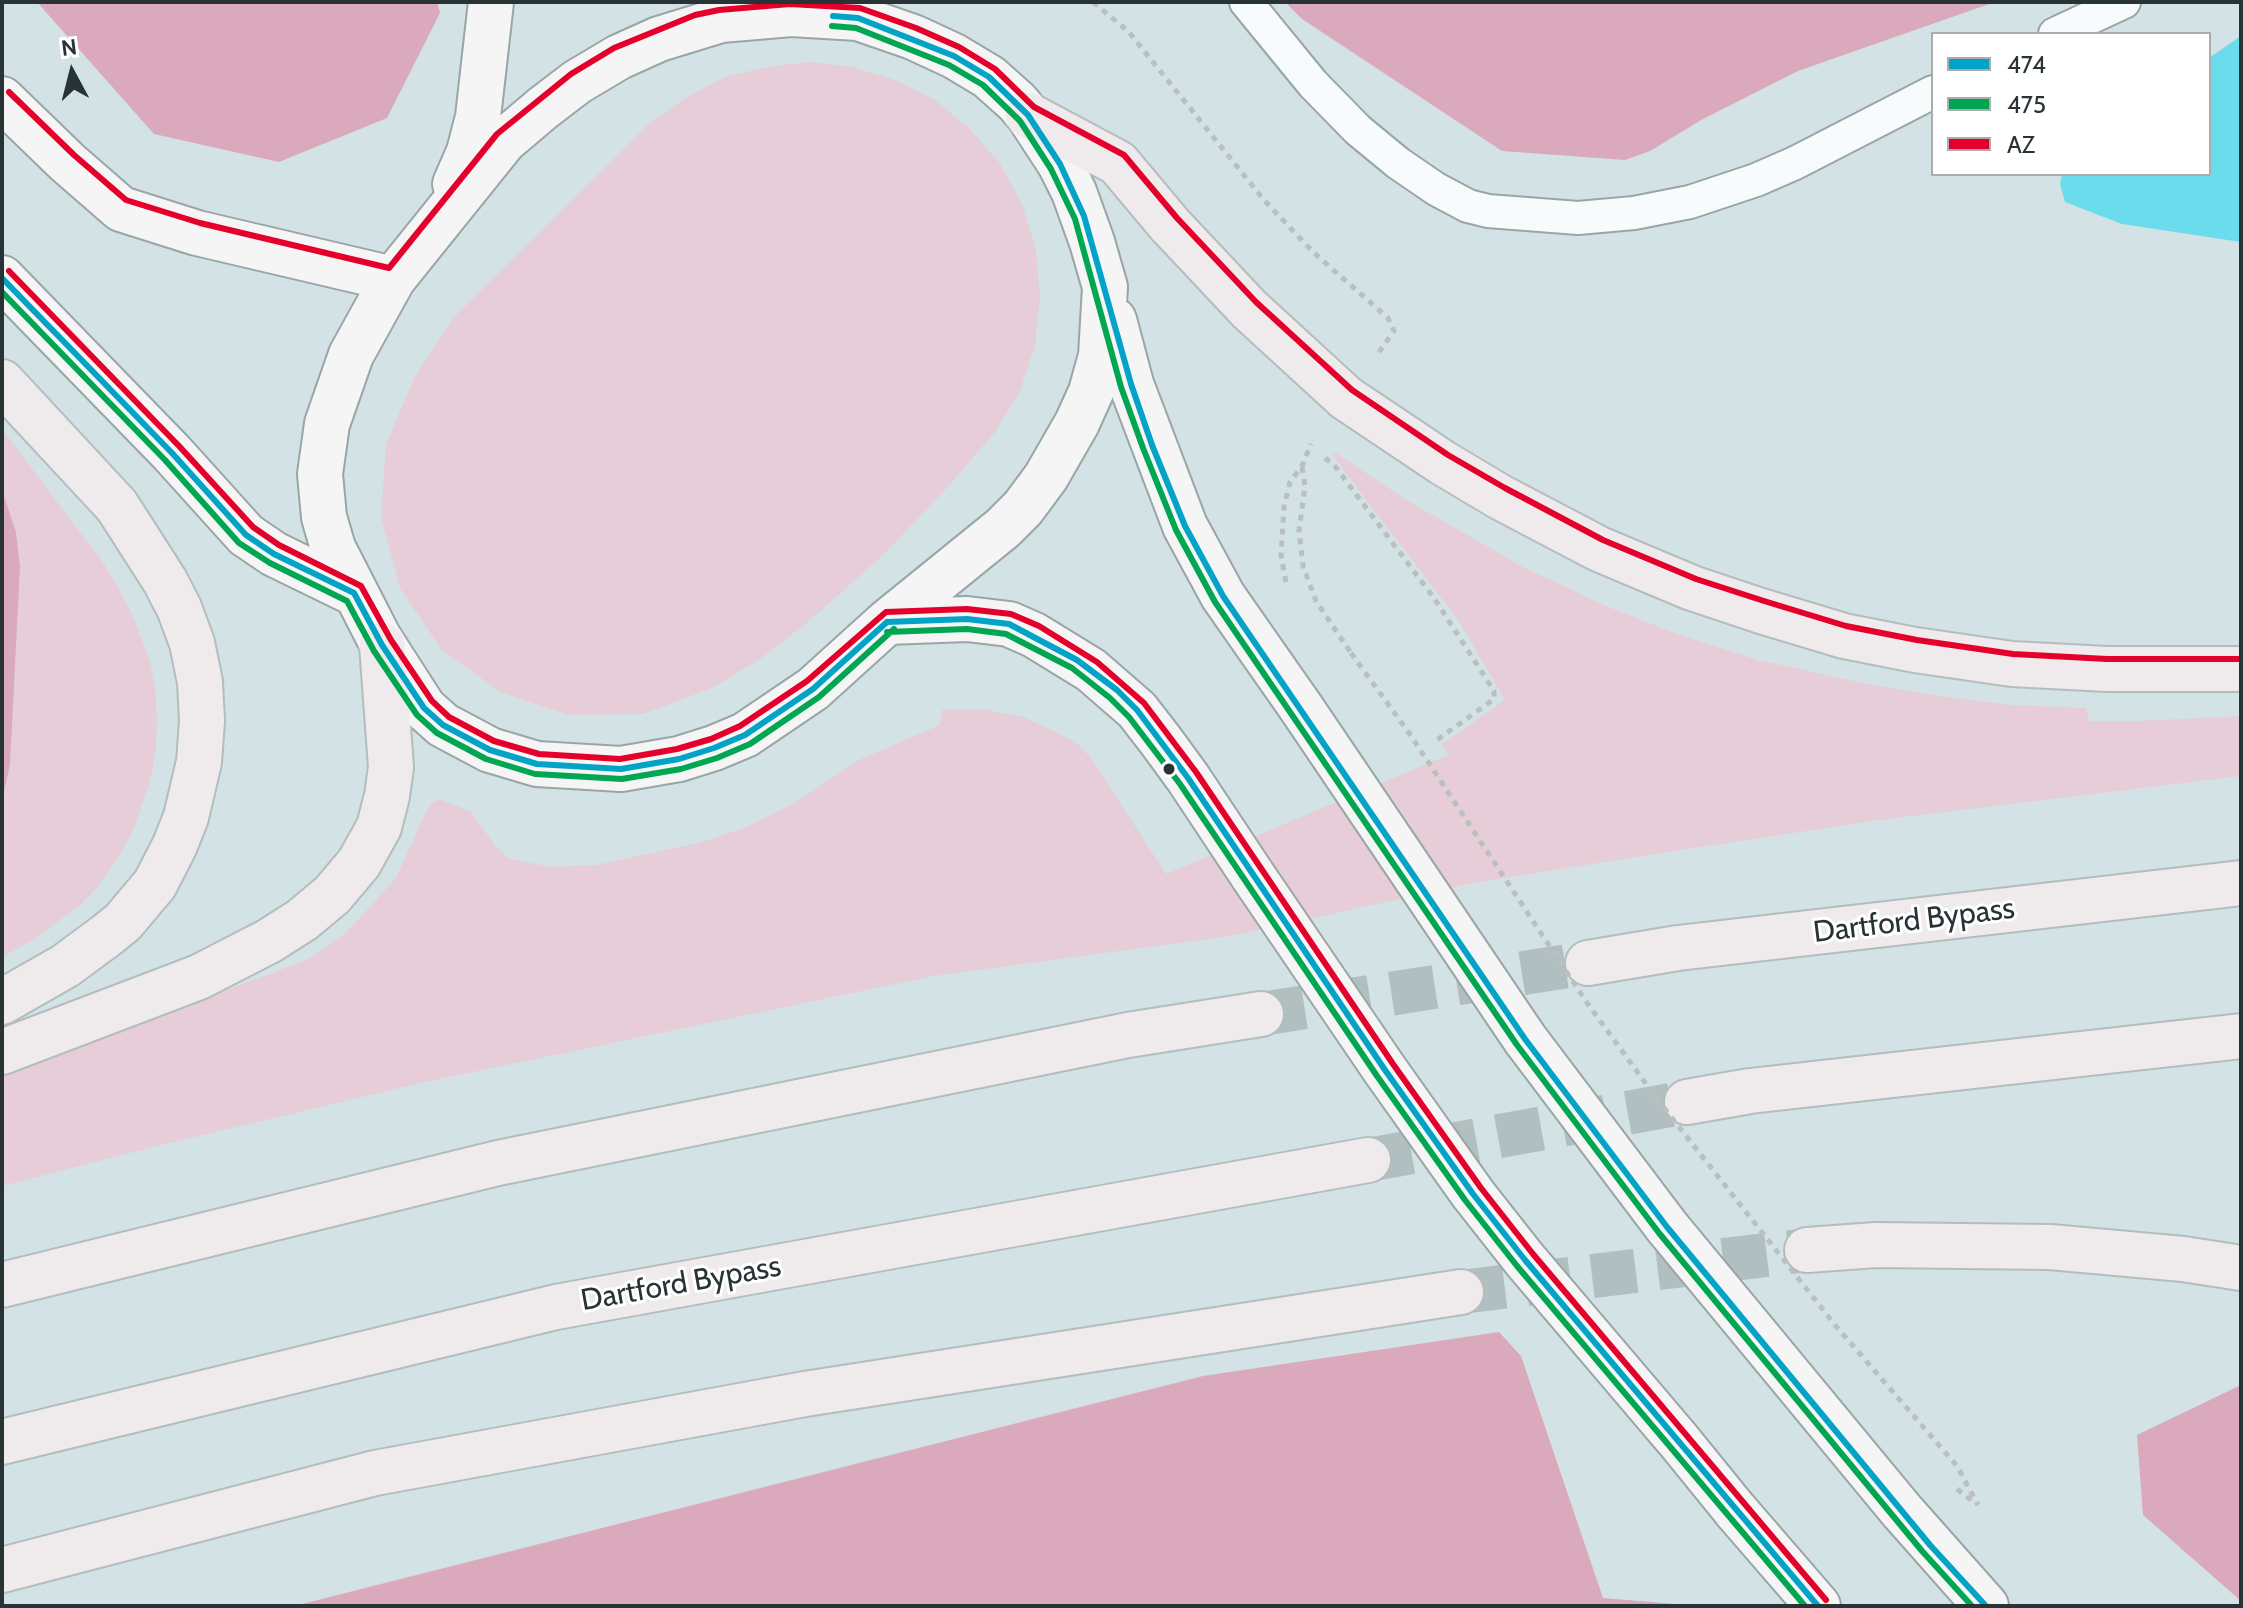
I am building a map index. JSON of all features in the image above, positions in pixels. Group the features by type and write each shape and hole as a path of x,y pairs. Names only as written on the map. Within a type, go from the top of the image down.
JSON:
{"highway":[{"path":"1028,115 1118,163 1170,225 1249,309 1346,398 1500,497 1599,549 1692,588 1761,611 1844,636 1915,650 2012,664 2107,669 2241,669"},
{"path":"2,382 117,506 165,581 192,643 200,682 202,721 199,762 186,817 155,884 123,922 107,935 65,966 2,1002"},
{"path":"2,1052 199,977 269,941 302,920 332,895 359,863 379,827 387,796 391,767 382,645"},
{"name":"Dartford Bypass","path":"1588,963 1678,948 2241,883"},
{"path":"2,1285 498,1163 1128,1035 1261,1014"},
{"path":"1687,1102 1750,1091 2241,1036"},
{"name":"Dartford Bypass","path":"2,1442 556,1307 1368,1160"},
{"path":"1807,1250 1891,1245 2050,1247 2183,1259 2241,1268"},
{"path":"2,1570 375,1473 820,1391 1461,1292"}],"main road":[{"path":"491,2 478,117 469,152 446,201 393,279 351,355 327,424 320,474 324,517 338,559 382,645 424,708 443,725 490,750 537,764 621,769 679,759 745,735 813,689 887,622 1003,528 1046,477 1077,423 1098,375 1104,339 1105,287"},
{"path":"393,279 504,141 577,82 619,57 699,24 828,9 885,27 954,56 989,77 1028,115 1074,192 1092,242 1131,384 1185,526 1223,596 1525,1039 1667,1227 1901,1510 1986,1606"},
{"path":"2,99 121,209 197,233 393,279"},
{"path":"2,278 155,435 246,535 274,554 354,593"},
{"path":"887,622 967,619 1009,624 1077,660 1117,690 1137,710 1188,778 1385,1070 1473,1194 1525,1260 1818,1606"}],"lane":[{"path":"1246,2 1313,84 1375,144 1443,194 1468,206 1497,212 1578,218 1634,213 1690,202 1795,163 1931,93"},
{"path":"2059,32 2124,2"}],"path":[{"path":"1093,2 1128,31 1264,200 1313,252 1388,318 1394,327 1393,334"},
{"path":"1309,447 1334,465 1434,598 1494,691 1494,699 1437,740"},
{"path":"1289,590 1281,556 1282,523 1290,482 1302,466 1305,486 1299,531 1303,566 1316,601 1409,733 1585,1000 1648,1086 1835,1325 1957,1466 1978,1505"}],"shaded area":[{"path":"37,2 437,2 440,13 387,118 279,162 154,134"},
{"path":"1285,2 1995,2 1798,71 1703,119 1650,151 1625,160 1502,151 1302,19"},
{"path":"810,62 853,67 895,80 933,99 967,126 999,162 1022,204 1036,250 1040,297 1035,345 1020,391 995,432 885,553 808,622 757,661 712,688 643,714 569,715 500,692 441,649 400,588 381,517 386,445 414,378 453,318 651,122 687,97 725,77 767,67"},
{"path":"2,429 104,564 120,591 134,618 150,663 157,719 151,777 134,829 116,861 96,889 78,907 34,939 2,957 2,800 10,765 20,567 16,532 2,490"},
{"path":"1336,453 1408,501 1523,567 1606,606 1674,633 1758,660 1867,684 1954,698 2012,705 2086,708 2089,721 2241,716 2241,776 1879,820 1629,858 1469,884 1230,936 934,976 425,1082 2,1186 2,1075 309,959 347,932 396,878 426,812 432,803 440,799 471,812 496,847 509,859 552,867 596,865 699,843 746,827 793,804 859,760 940,725 942,710 982,709 1023,717 1080,746 1093,761 1166,874 1448,755 1442,744 1505,700 1458,620 1333,455"},
{"path":"2,490 16,532 20,567 10,765 2,800"},
{"path":"1499,1332 1521,1356 1603,1598 1678,1606 294,1606 1203,1376"},
{"path":"2241,1385 2241,1601 2143,1515 2137,1435"}],"water":[{"path":"2241,36 2241,242 2122,224 2065,202 2060,184 2062,176 2211,176 2211,57"}],"tunnel":[{"path":"1261,1014 1588,963"},
{"path":"1368,1160 1687,1102"},
{"path":"1461,1292 1807,1250"}],"transit line":[{"name":"AZ","path":"9,92 126,200 200,223 389,268 497,134 571,74 614,48 695,15 719,10 790,4 860,8 959,47 995,69 1034,107 1124,155 1177,218 1256,302 1352,390 1448,455 1603,540 1696,579 1764,601 1846,626 1917,640 2013,654 2107,659 2241,659"},
{"name":"474","path":"833,16 858,18 954,56 989,77 1028,115 1060,164 1084,216 1131,384 1152,445 1185,526 1223,596 1525,1039 1667,1227 1930,1545 1986,1606"},
{"name":"475","path":"832,26 856,28 949,65 983,85 1020,121 1051,169 1075,219 1121,387 1143,448 1176,530 1215,602 1517,1045 1659,1233 1922,1551 1972,1606"},
{"name":"AZ","path":"9,271 253,527 279,545 361,586 391,640 432,701 449,717 494,741 539,754 620,759 677,749 711,739 740,726 807,681 886,612 967,609 1011,614 1039,626 1097,662 1144,703 1196,772 1393,1064 1481,1188 1533,1254 1826,1600"},
{"name":"474","path":"2,278 172,453 246,535 274,554 354,593 382,645 424,708 443,725 490,750 537,764 621,769 679,759 714,748 745,735 813,689 887,622"},
{"name":"475","path":"2,292 165,460 239,543 270,563 347,601 374,651 417,715 437,733 486,759 535,774 622,779 681,769 717,758 750,744 819,697 894,629"},
{"name":"474","path":"887,622 967,619 1009,624 1077,660 1117,690 1137,710 1188,778 1385,1070 1473,1194 1525,1260 1818,1606"},
{"name":"475","path":"887,632 967,629 1006,634 1072,668 1129,717 1180,784 1377,1076 1465,1200 1517,1266 1805,1606"}]}
